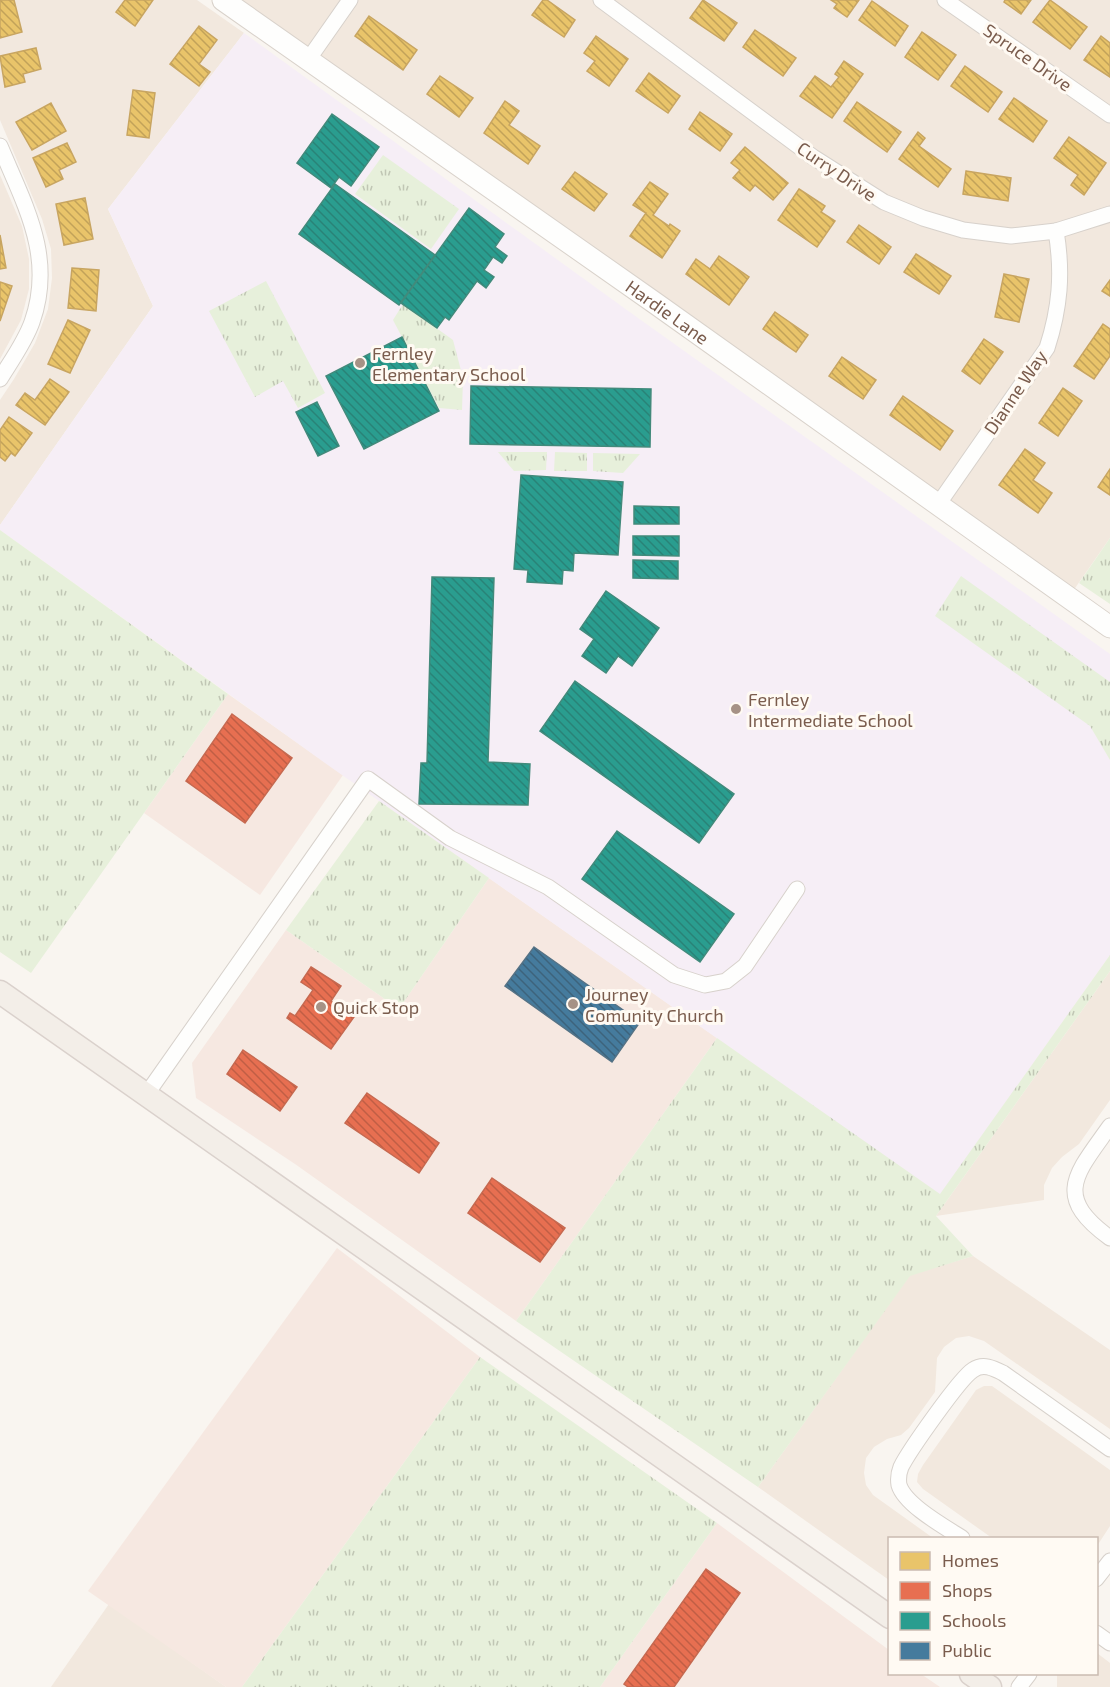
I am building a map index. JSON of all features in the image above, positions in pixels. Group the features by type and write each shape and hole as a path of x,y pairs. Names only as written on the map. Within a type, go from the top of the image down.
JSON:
{"main road":[{"path":"0,992 888,1616"},
{"path":"972,1675 990,1687"}],"street":[{"name":"Hardie Lane","path":"223,0 655,303 1110,627"},
{"path":"308,60 350,0"},
{"name":"Curry Drive","path":"601,0 813,157 884,202 923,218 963,230 1011,236 1056,231 1110,214"},
{"name":"Spruce Drive","path":"945,0 1110,115"},
{"path":"0,146 32,225 40,252 42,276 31,324 18,351 0,379"},
{"name":"Dianne Way","path":"937,506 1047,348 1056,320 1060,290 1056,231"},
{"path":"146,1095 368,779 450,838 548,887 674,975 705,985 726,981 745,966 797,889"},
{"path":"1110,1126 1085,1161 1076,1178 1074,1194 1077,1207 1088,1220 1110,1238"},
{"path":"959,1537 905,1496 899,1486 900,1469 959,1384 973,1369 982,1366 1003,1373 1110,1449"},
{"path":"1098,1577 1110,1561"}],"shaded area":[{"path":"0,0 197,0 244,33 108,209 153,306 0,525 0,400 35,343 48,309 52,278 51,249 42,219 0,120"},
{"path":"239,0 1110,0 1110,538 1073,591"},
{"name":"Fernley Intermediate School","path":"244,33 638,318 1110,654 1110,955 940,1195 325,763 0,530 0,525 153,306 108,209"},
{"path":"0,175 22,226 29,259 29,289 21,320 0,359"},
{"path":"228,694 343,775 260,895 144,813"},
{"path":"489,878 717,1038 516,1321 295,1164 196,1098 192,1063 286,930 399,1009"},
{"path":"1110,971 1110,1100 1079,1144 1052,1168 1044,1185 1044,1200 936,1216"},
{"path":"337,1248 480,1357 242,1687 226,1687 88,1591"},
{"path":"973,1256 1110,1350 1110,1429 984,1341 969,1336 956,1338 944,1347 937,1358 935,1392 909,1428 901,1435 887,1439 874,1447 866,1458 864,1473 866,1485 873,1495 932,1537 888,1537 888,1579 758,1487 910,1275"},
{"path":"984,1386 992,1386 1110,1470 1110,1526 1098,1544 1098,1537 991,1537 923,1489 917,1482 923,1465 976,1390"},
{"path":"717,1523 888,1649 888,1675 922,1675 940,1687 600,1687"},
{"path":"109,1604 226,1687 51,1687"},
{"path":"1098,1654 1110,1663 1110,1687 1057,1687 1057,1675 1098,1675"}],"green space":[{"path":"383,155 459,209 431,249 355,194"},
{"path":"266,281 325,393 298,408 283,381 255,397 209,311"},
{"path":"403,304 453,340 463,378 462,410 439,408 393,320"},
{"path":"498,452 547,452 546,470 514,471"},
{"path":"555,452 587,453 587,471 554,471"},
{"path":"593,453 640,454 623,473 593,471"},
{"path":"0,530 228,694 31,973 0,952"},
{"path":"1110,538 1110,604 1079,583"},
{"path":"961,576 1110,682 1110,760 1090,726 935,616"},
{"path":"379,801 489,878 399,1009 286,930"},
{"path":"1110,955 1110,971 936,1216 973,1256 910,1276 758,1487 516,1321 717,1038 940,1194"},
{"path":"480,1357 717,1523 600,1687 242,1687"}],"building: Homes":[{"path":"0,0 14,0 22,32 0,38"},
{"path":"125,0 153,0 135,26 116,12"},
{"path":"543,0 547,0 575,20 564,37 532,15"},
{"path":"703,0 737,23 724,41 690,18"},
{"path":"831,0 859,0 847,17 834,8 837,4"},
{"path":"1005,0 1031,0 1021,14 1004,2"},
{"path":"1050,0 1087,27 1070,49 1033,22"},
{"path":"872,1 908,26 895,46 859,20"},
{"path":"369,16 417,50 403,70 355,36"},
{"path":"199,26 217,40 199,64 210,72 199,86 170,64"},
{"path":"755,30 796,58 783,76 743,47"},
{"path":"922,32 956,55 938,80 905,57"},
{"path":"596,36 628,59 609,86 587,71 595,61 584,53"},
{"path":"1101,36 1110,43 1110,77 1084,60"},
{"path":"36,48 41,69 23,74 25,82 5,87 0,56"},
{"path":"844,61 863,74 832,118 800,96 815,76 831,87 839,77 835,74"},
{"path":"965,66 1002,92 988,112 951,86"},
{"path":"649,73 680,96 668,113 636,91"},
{"path":"440,76 473,98 459,117 427,94"},
{"path":"133,90 155,93 149,138 127,135"},
{"path":"1014,98 1047,121 1033,142 999,119"},
{"path":"505,101 519,111 509,125 540,146 528,164 484,133"},
{"path":"857,102 901,132 887,152 844,121"},
{"path":"51,103 66,131 32,150 16,122"},
{"path":"700,112 732,134 720,151 689,129"},
{"path":"918,132 925,138 919,146 951,169 938,187 899,159"},
{"path":"1069,137 1106,163 1084,195 1071,185 1078,175 1054,158"},
{"path":"67,143 76,162 59,170 63,179 46,187 33,158"},
{"path":"745,147 788,183 773,200 755,185 750,191 733,178 740,170 731,163"},
{"path":"966,171 1011,178 1008,201 963,194"},
{"path":"575,172 607,194 594,211 562,189"},
{"path":"650,182 668,194 653,215 680,231 662,258 630,236 646,213 633,205"},
{"path":"799,189 825,206 821,212 835,221 817,247 778,220"},
{"path":"85,198 93,239 64,245 56,204"},
{"path":"859,225 891,247 879,264 847,242"},
{"path":"0,235 6,268 0,269"},
{"path":"916,254 951,276 939,294 904,272"},
{"path":"719,256 749,277 729,305 686,274 696,259 710,269"},
{"path":"72,268 99,270 96,311 68,308"},
{"path":"1004,274 1029,279 1019,322 995,317"},
{"path":"1110,280 1110,296 1102,291"},
{"path":"0,282 12,286 0,321"},
{"path":"775,312 808,335 796,352 763,329"},
{"path":"68,320 90,330 70,373 48,364"},
{"path":"1103,324 1110,329 1110,356 1094,379 1074,366"},
{"path":"984,339 1003,352 980,384 962,371"},
{"path":"842,357 876,380 863,399 829,376"},
{"path":"50,379 69,392 45,425 16,405 25,393 35,400"},
{"path":"1063,388 1082,401 1058,436 1039,423"},
{"path":"903,396 953,431 940,450 890,415"},
{"path":"9,417 32,433 15,456 11,453 5,461 0,457 0,430"},
{"path":"1025,449 1045,463 1033,480 1052,493 1038,513 999,485"},
{"path":"1110,469 1110,495 1098,487"}],"building: Shops":[{"path":"232,714 292,758 245,823 186,781"},
{"name":"Quick Stop","path":"311,967 341,986 331,1001 354,1017 331,1049 287,1018 290,1013 295,1016 313,990 301,982"},
{"path":"243,1050 297,1087 280,1111 227,1074"},
{"path":"367,1093 439,1143 419,1173 345,1123"},
{"path":"492,1178 565,1228 540,1262 468,1213"},
{"path":"706,1569 740,1593 674,1687 628,1687 624,1684"}],"building: Schools":[{"path":"332,114 379,147 351,186 339,177 331,188 297,163"},
{"path":"335,184 435,255 399,305 299,234"},
{"path":"469,208 504,234 495,247 507,256 502,263 493,257 484,270 494,277 486,288 477,281 449,320 445,317 437,328 401,303"},
{"path":"402,337 439,411 364,449 326,376"},
{"path":"471,386 651,389 650,447 470,444"},
{"path":"317,402 339,446 318,456 296,412"},
{"path":"521,475 623,482 618,555 574,553 573,571 563,570 562,584 527,582 528,570 514,569"},
{"path":"634,506 679,507 679,524 634,524"},
{"path":"633,536 679,536 679,556 633,555"},
{"path":"633,560 678,561 678,579 633,578"},
{"path":"432,577 494,578 488,762 530,764 528,805 419,804 421,763 427,763"},
{"path":"606,591 659,628 632,666 618,656 606,673 582,656 594,639 580,629"},
{"path":"575,681 734,794 699,843 540,731"},
{"path":"617,831 734,914 700,962 582,879"}],"building: Public":[{"name":"Journey Comunity Church","path":"534,947 640,1022 612,1062 505,986"}],"place":[{"name":"Fernley Elementary School","path":"360,363"},
{"name":"Fernley Intermediate School","path":"736,709"},
{"name":"Journey Comunity Church","path":"573,1004"},
{"name":"Quick Stop","path":"321,1007"}]}
